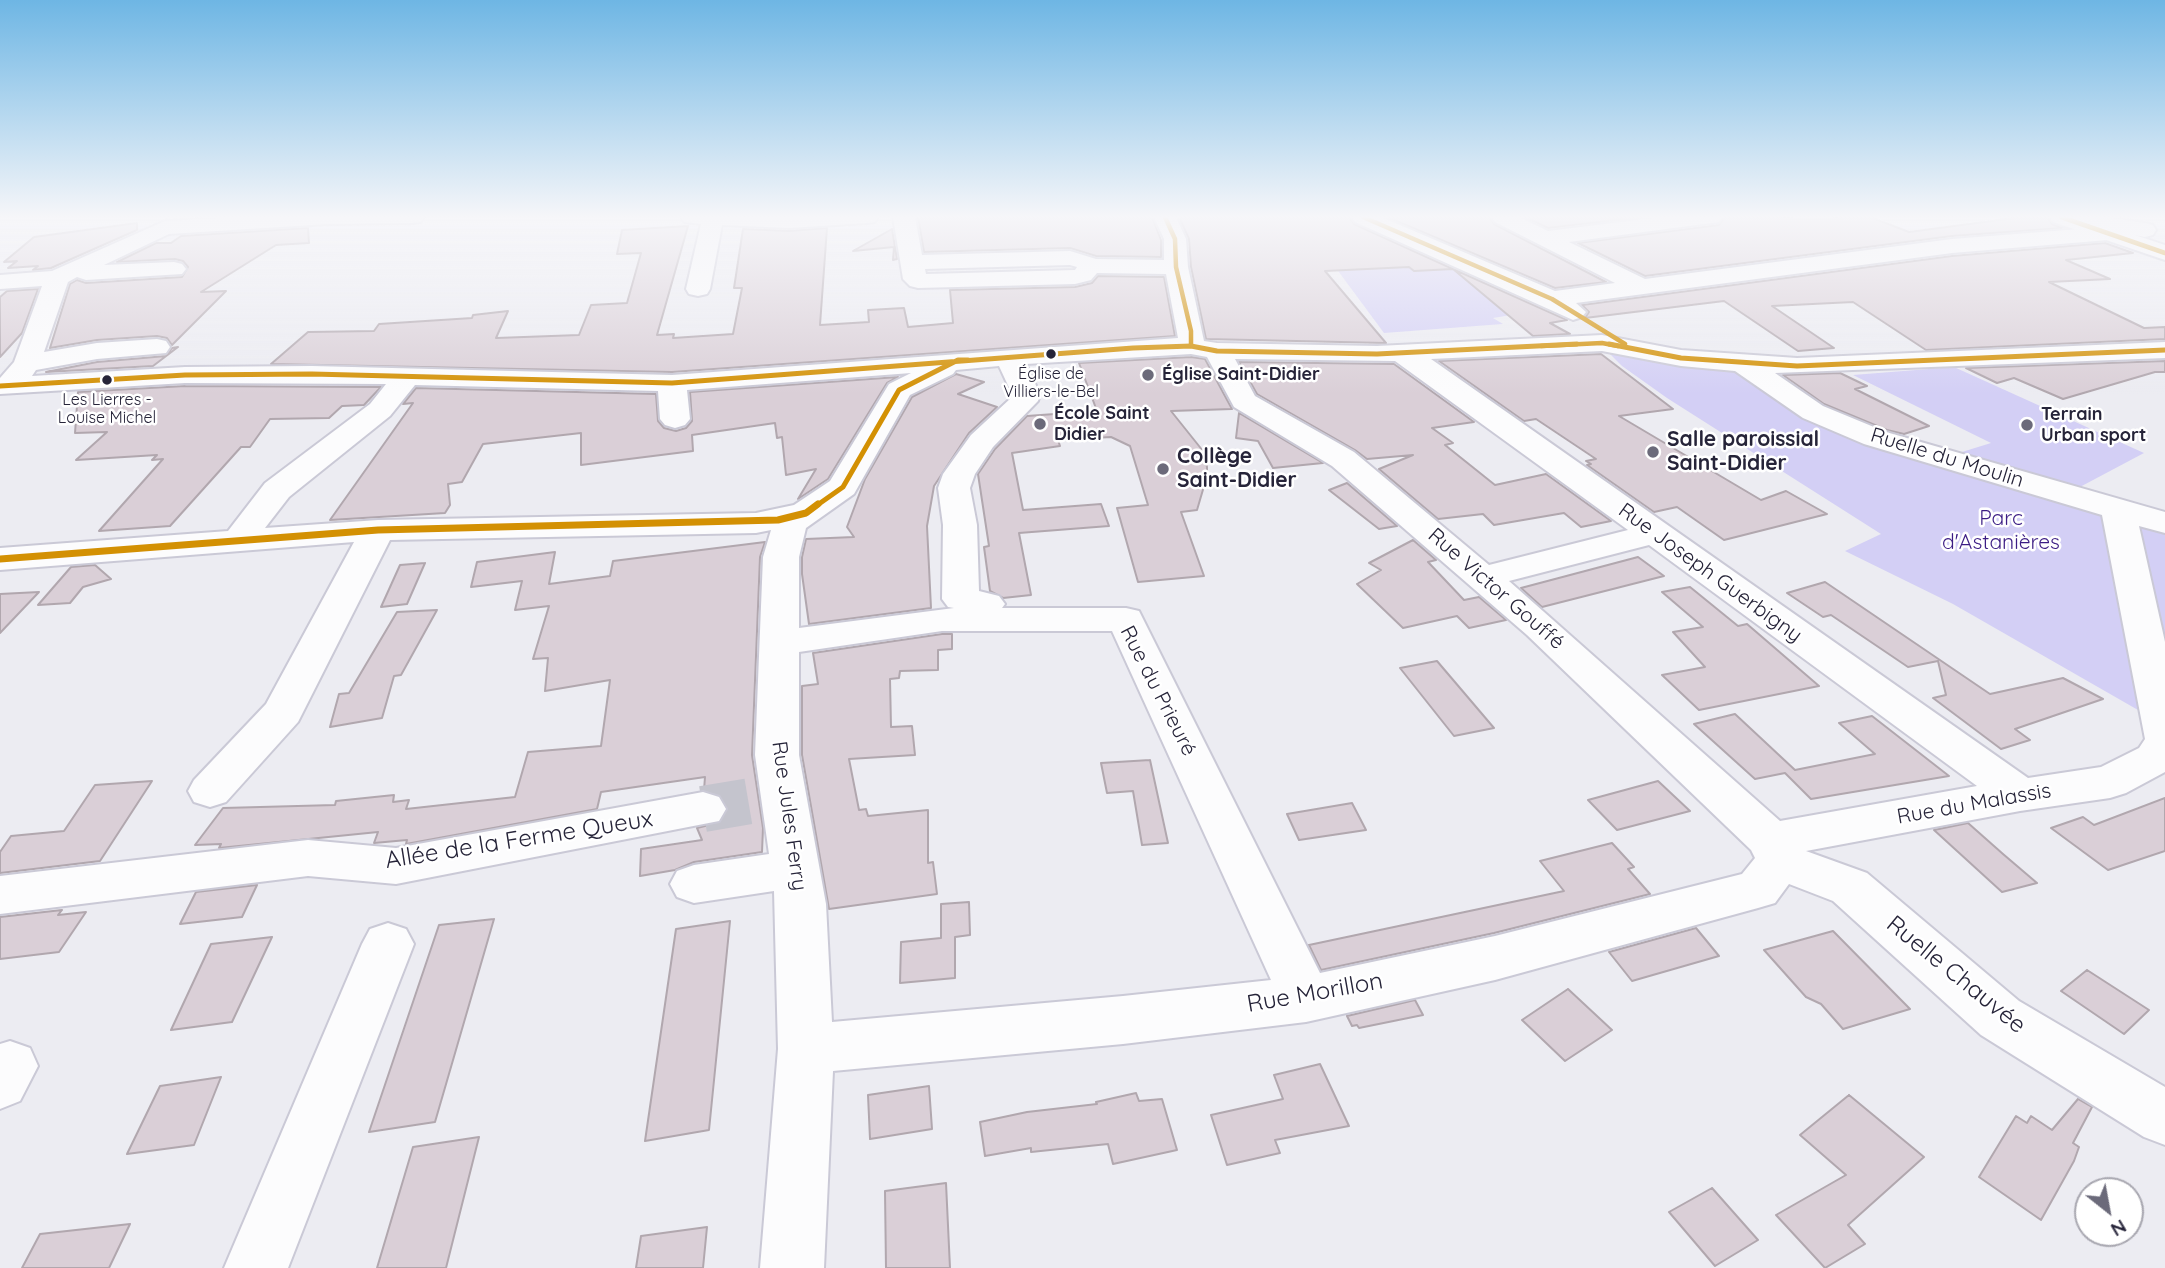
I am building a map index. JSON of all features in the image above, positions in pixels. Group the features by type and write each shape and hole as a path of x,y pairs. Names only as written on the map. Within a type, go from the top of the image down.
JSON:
{"street":[{"path":"0,282 60,276"},
{"path":"13,378 62,276"},
{"path":"698,289 699,276"},
{"path":"915,276 915,279 926,282 1078,276"},
{"path":"1178,276 1191,331 1204,348"},
{"path":"1499,276 1552,299 1615,340 1641,351"},
{"path":"1620,276 1639,286"},
{"path":"1552,299 1717,276"},
{"path":"13,378 185,375 407,376 672,383 899,377 958,360 1204,348 1399,353 1577,343 1602,343 1641,351 1742,364 1797,366 2165,350"},
{"path":"13,378 97,351 158,347"},
{"name":"Rue Victor Gouffé","path":"1204,348 1244,401 1343,459 1541,626 1775,851"},
{"name":"Rue Joseph Guerbigny","path":"1399,353 1411,357 1653,534 2020,795"},
{"path":"986,604 961,600 960,525 954,488 959,474 982,441 1024,401 1026,394 1009,358"},
{"name":"Ruelle du Moulin","path":"1742,364 1814,412 1875,438 2165,523"},
{"path":"239,540 277,490 380,411 407,376"},
{"name":"Rue Jules Ferry","path":"792,1268 806,1049 801,904 796,869 773,797 777,755 781,557 790,523 844,487 899,377"},
{"path":"672,383 675,419"},
{"path":"2118,509 2165,736"},
{"path":"0,559 378,530 756,523 806,513"},
{"path":"210,791 283,712 378,530"},
{"path":"1483,577 1653,534"},
{"name":"Rue du Prieuré","path":"779,643 942,620 1126,619 1306,999"},
{"name":"Rue du Malassis","path":"1775,851 2020,795 2110,782 2154,759 2165,743"},
{"name":"Allée de la Ferme Queux","path":"0,895 307,858 396,866 703,809"},
{"name":"Rue Morillon","path":"806,1049 1123,1020 1306,999 1495,958 1758,889 1775,851"},
{"name":"Ruelle Chauvée","path":"1775,851 1850,887 2000,1018 2165,1118"},
{"path":"694,884 796,869"},
{"path":"256,1268 388,944"}],"green space":[{"path":"1342,276 1485,276 1555,308 1493,318 1503,324 1384,333"},
{"name":"Parc d'Astanières","path":"1603,347 1730,366 1936,460 1991,443 1853,375 1954,367 2144,453 2078,488 2165,527 2165,705 2145,714 1953,604 1845,551 1881,534 1667,398 1622,366"}],"building":[{"path":"226,276 201,292 226,291 172,345 167,338 157,336 97,340 50,348 70,284 77,280 86,283"},
{"path":"635,276 674,276 657,335 674,334 673,338 733,334 742,288 734,288 736,276 824,276 820,325 869,322 868,310 904,308 908,327 953,323 950,290 1075,287 1092,283 1098,276 1164,277 1175,336 672,372 271,364 308,332 374,331 379,324 472,318 473,315 508,311 496,338 579,335 591,305 627,303"},
{"path":"1193,276 1329,276 1386,343 1206,339"},
{"path":"1462,276 1469,276 1567,320 1550,323 1570,334 1533,336"},
{"path":"1527,276 1595,276 1606,282 1555,288"},
{"path":"1800,276 2103,276 2110,279 2049,282 2144,328 2165,327 2165,339 1926,350 1853,302 1772,306 1834,348 1798,351 1724,301 1585,318 1589,312 1582,305"},
{"path":"38,289 22,333 0,357 0,297 7,291"},
{"path":"178,347 153,366 46,372 97,362 166,356 172,348"},
{"path":"1601,354 1673,409 1619,416 1761,500 1786,491 1827,514 1724,540 1677,507 1654,512 1587,465 1591,464 1586,461 1596,459 1536,419 1524,421 1439,361"},
{"path":"1191,357 1205,359 1232,409 1171,411 1203,451 1207,467 1197,510 1181,512 1204,576 1138,582 1117,508 1148,505 1130,446 1111,437 1058,440 1060,446 1012,453 1023,510 1101,504 1109,526 1019,533 1031,595 1003,598 990,591 984,547 989,546 978,474 995,449 1027,416 1097,411 1079,363"},
{"path":"2165,361 2165,372 2155,372 2063,399 2014,378 1997,383 1966,368"},
{"path":"1239,362 1394,364 1474,422 1432,428 1453,443 1445,445 1495,485 1546,474 1611,521 1581,527 1564,513 1494,525 1483,514 1438,519 1379,469 1413,455 1367,459 1257,394"},
{"path":"1840,373 1867,386 1855,389 1929,426 1904,434 1887,430 1824,404 1783,375"},
{"path":"956,374 984,382 958,394 997,407 969,433 934,486 927,526 931,608 809,624 802,574 806,539 854,537 847,527 865,479 912,397"},
{"path":"898,377 887,383 828,479 798,499 816,469 786,475 782,437 777,438 775,423 692,435 693,451 581,465 581,433 483,444 462,482 448,484 450,505 445,513 330,520 413,403 403,404 416,388 656,394 658,421 664,428 676,431 686,428 692,421 690,392"},
{"path":"185,386 381,387 364,405 342,406 329,418 270,419 250,447 241,447 170,526 99,531 163,459 152,460 157,455 76,460 107,432 75,433 78,392"},
{"path":"1239,413 1323,463 1273,468 1258,441 1236,438"},
{"path":"1347,483 1397,526 1379,529 1329,490"},
{"path":"1413,540 1436,560 1428,562 1464,600 1479,597 1506,620 1469,628 1457,616 1403,628 1357,584 1381,570 1369,563"},
{"path":"765,542 760,557 752,755 763,828 762,852 694,862 675,870 640,876 641,849 702,840 697,828 721,822 728,808 720,794 704,790 705,777 601,792 597,809 406,844 407,840 374,843 378,832 219,848 221,844 195,845 223,808 335,805 336,801 394,795 393,802 409,800 406,809 515,797 528,752 601,746 610,680 545,691 548,658 533,659 549,606 515,610 522,581 471,587 477,562 555,552 549,584 610,576 613,561"},
{"path":"1638,557 1664,576 1542,607 1521,588"},
{"path":"425,563 407,604 381,607 400,565"},
{"path":"95,565 111,579 83,587 70,603 38,605 71,567"},
{"path":"1825,582 1990,694 2063,678 2103,699 2015,729 2030,740 2001,749 1933,698 1946,695 1938,661 1908,667 1831,615 1823,617 1787,593"},
{"path":"1690,587 1738,626 1747,624 1819,686 1699,710 1662,675 1705,667 1673,632 1703,627 1662,592"},
{"path":"39,592 0,633 0,594"},
{"path":"437,610 401,675 394,676 382,718 330,727 339,694 349,693 397,612"},
{"path":"952,634 952,649 938,650 938,670 900,671 899,678 890,679 891,727 912,726 915,755 849,759 859,810 866,809 868,816 928,810 928,863 933,862 937,894 829,909 802,755 802,686 818,684 813,653"},
{"path":"1437,661 1494,728 1454,736 1400,668"},
{"path":"1735,714 1795,770 1875,754 1839,723 1872,716 1949,776 1811,799 1785,773 1755,779 1694,724"},
{"path":"1150,760 1168,843 1142,845 1133,791 1107,793 1101,763"},
{"path":"152,781 100,861 0,873 0,852 11,836 64,831 95,785"},
{"path":"1658,781 1690,811 1617,830 1588,800"},
{"path":"2165,798 2165,851 2108,870 2051,828 2083,817 2094,825"},
{"path":"1352,803 1366,830 1299,840 1287,814"},
{"path":"1968,823 2037,883 2002,892 1934,830"},
{"path":"1612,843 1634,867 1628,869 1650,894 1494,933 1321,970 1309,945 1564,891 1540,861"},
{"path":"257,885 242,917 180,924 196,892"},
{"path":"969,902 970,935 955,937 955,978 900,983 901,942 941,938 941,904"},
{"path":"62,910 58,915 86,912 59,952 0,959 0,917"},
{"path":"494,919 435,1122 369,1132 439,925"},
{"path":"730,921 709,1130 645,1141 676,929"},
{"path":"1696,928 1719,956 1632,981 1609,952"},
{"path":"1833,931 1910,1009 1843,1029 1821,1004 1806,997 1764,950"},
{"path":"272,937 232,1022 171,1030 211,944"},
{"path":"2087,970 2149,1010 2124,1034 2061,991"},
{"path":"1568,989 1612,1030 1565,1061 1522,1020"},
{"path":"1415,1000 1423,1015 1359,1028 1357,1025 1352,1026 1347,1016"},
{"path":"1320,1064 1349,1126 1275,1140 1280,1153 1227,1165 1211,1115 1283,1099 1274,1075"},
{"path":"221,1077 194,1145 127,1154 160,1086"},
{"path":"929,1086 932,1129 870,1139 868,1095"},
{"path":"1136,1093 1139,1101 1162,1099 1177,1150 1113,1164 1108,1144 1031,1152 1031,1148 985,1156 980,1122 1027,1112 1097,1104 1096,1102"},
{"path":"1849,1095 1924,1157 1848,1225 1865,1244 1825,1268 1776,1215 1846,1175 1800,1135"},
{"path":"2078,1099 2092,1107 2073,1143 2079,1147 2074,1161 2041,1220 1979,1177 2016,1116 2027,1123 2031,1116 2052,1130"},
{"path":"479,1137 446,1268 377,1268 413,1147"},
{"path":"946,1183 950,1268 886,1268 885,1191"},
{"path":"1712,1188 1758,1240 1715,1266 1669,1212"},
{"path":"130,1224 109,1268 22,1268 40,1234"},
{"path":"707,1227 703,1268 636,1268 641,1236"}],"tunnel":[{"path":"703,809 762,799"}],"transit line":[{"path":"1178,276 1191,331 1191,346"},
{"path":"1499,276 1552,299 1625,344"},
{"path":"0,386 185,375 312,374 672,383 1133,348 1191,346 1217,351 1377,354 1602,343 1681,358 1797,366 2165,350"},
{"path":"0,559 378,530 778,520 806,513 843,487 899,390 958,360 968,360"}],"place":[{"name":"Église de Villiers-le-Bel","path":"1051,354"},
{"name":"Église Saint-Didier","path":"1148,375"},
{"name":"Les Lierres - Louise Michel","path":"107,380"},
{"name":"École Saint Didier","path":"1040,424"},
{"name":"Terrain Urban sport","path":"2027,425"},
{"name":"Salle paroissial Saint-Didier","path":"1653,452"},
{"name":"Collège Saint-Didier","path":"1163,469"}]}
